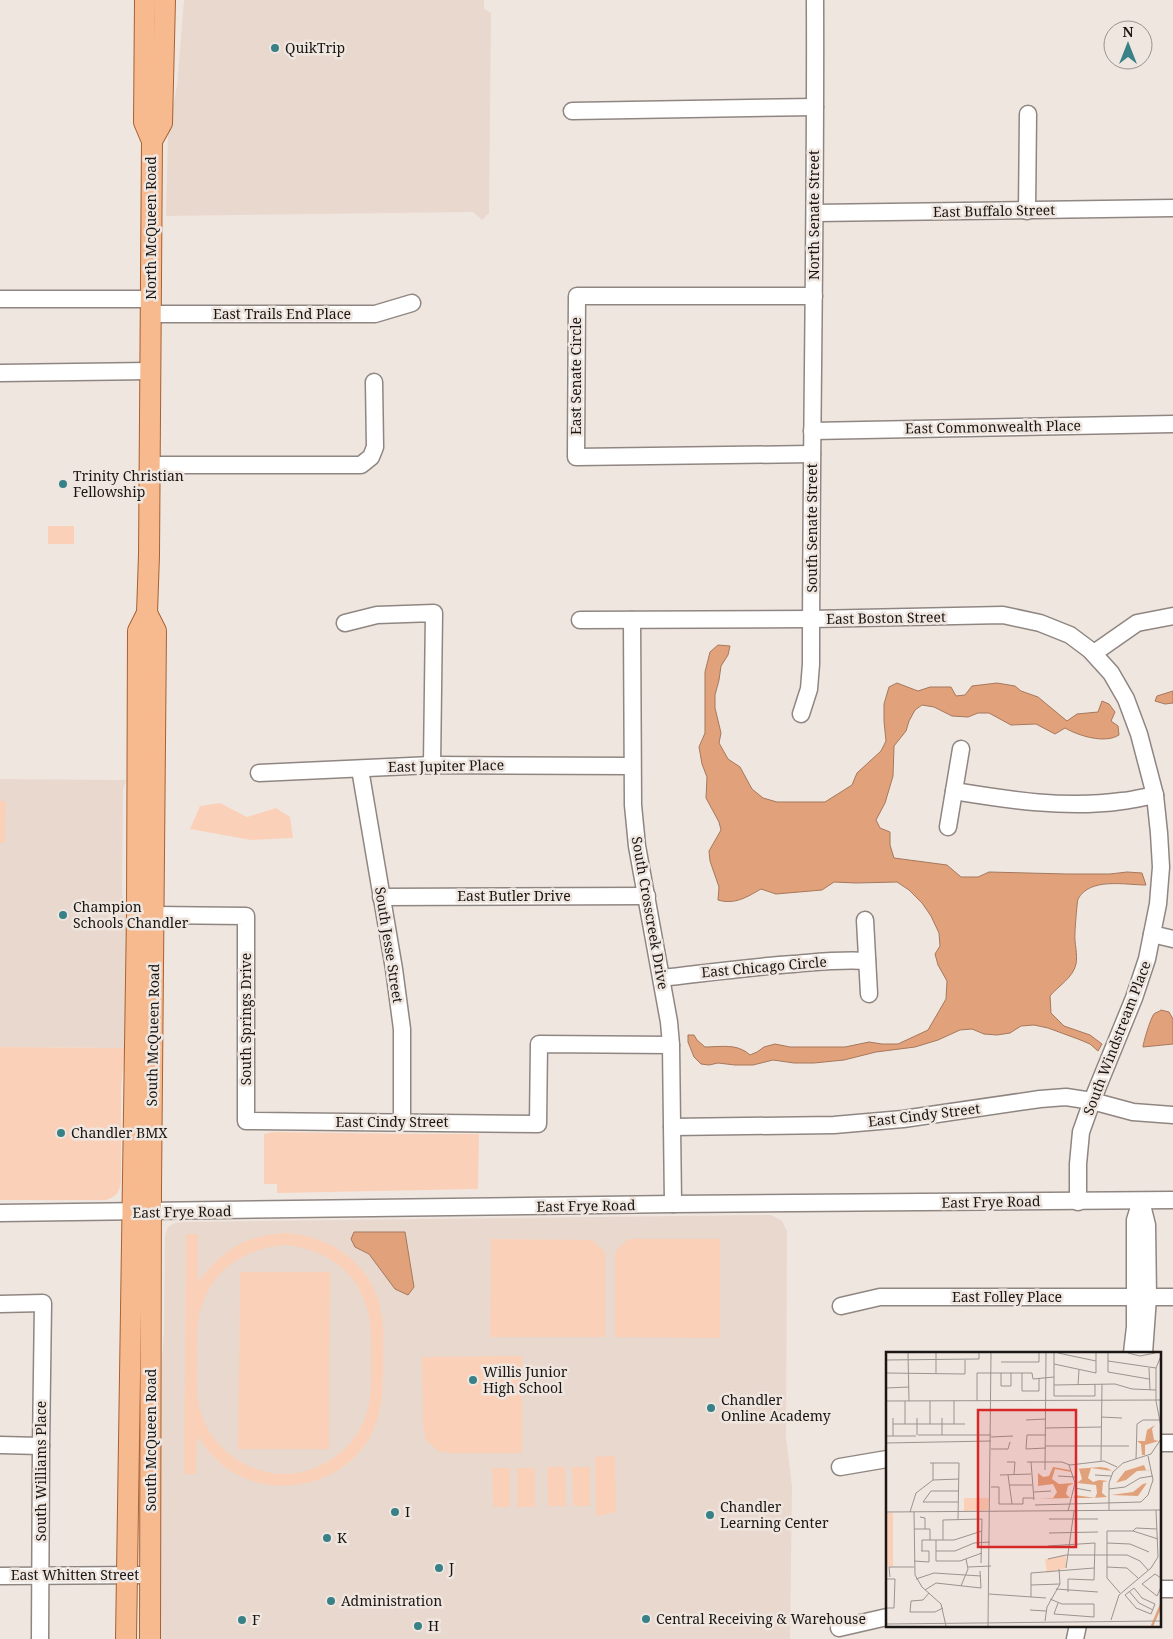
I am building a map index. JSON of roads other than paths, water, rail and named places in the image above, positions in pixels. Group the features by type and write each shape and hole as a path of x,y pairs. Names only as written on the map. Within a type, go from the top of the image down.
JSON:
{"main road":[{"name":"North McQueen Road","path":"145,0 144,122 152,141 150,306"},
{"name":"North McQueen Road","path":"152,141 162,123 165,0"},
{"name":"South McQueen Road","path":"126,1639 142,1212 146,915 156,630 147,613 150,306"},
{"name":"South McQueen Road","path":"142,1212 150,1639"}],"street":[{"name":"North Senate Street","path":"812,431 815,0"},
{"path":"572,111 815,108"},
{"path":"1027,211 1028,114"},
{"name":"East Buffalo Street","path":"815,213 1173,208"},
{"name":"East Senate Circle","path":"812,454 576,457 577,296 814,296"},
{"path":"0,299 150,306"},
{"name":"East Trails End Place","path":"150,306 375,314 412,303"},
{"path":"0,373 150,371"},
{"path":"149,465 361,465 370,457 375,446 374,382"},
{"name":"East Commonwealth Place","path":"812,431 1173,424"},
{"name":"South Senate Street","path":"801,714 809,689 811,664 812,431"},
{"path":"345,623 377,615 434,613 432,765"},
{"name":"East Boston Street","path":"580,620 811,619 1003,615 1040,623 1070,635 1091,651"},
{"path":"1091,651 1094,653 1138,623 1173,616"},
{"name":"South Crosscreek Drive","path":"632,620 632,766 634,806 638,846 669,1022 673,1204"},
{"name":"South Windstream Place","path":"1078,1202 1078,1164 1082,1132 1092,1101 1134,998 1147,959 1158,904 1161,867 1155,795 1140,734 1126,699 1111,673 1091,651"},
{"path":"948,827 961,749"},
{"name":"East Jupiter Place","path":"259,773 432,765 632,766"},
{"name":"South Jesse Street","path":"360,769 394,969 402,1029 402,1122"},
{"path":"954,791 1028,802 1074,804 1120,802 1155,795"},
{"name":"East Butler Drive","path":"381,897 647,896"},
{"name":"South Springs Drive","path":"146,915 246,916 246,1121"},
{"path":"865,920 869,994"},
{"path":"1152,934 1173,939"},
{"name":"East Chicago Circle","path":"662,978 778,965 852,960 867,961"},
{"name":"East Cindy Street","path":"246,1121 538,1124 539,1044 671,1045"},
{"name":"East Cindy Street","path":"672,1127 834,1125 903,1119 1066,1097 1092,1101 1132,1112 1173,1115"},
{"name":"East Frye Road","path":"0,1213 673,1204 1173,1200"},
{"path":"1141,1201 1146,1220 1142,1297 1144,1352"},
{"name":"East Folley Place","path":"841,1306 880,1297 1173,1297"},
{"path":"1132,1352 1142,1297"},
{"name":"South Williams Place","path":"0,1304 44,1303 40,1639"},
{"path":"1160,1443 1173,1443"},
{"path":"0,1445 41,1446"},
{"path":"840,1467 886,1459"},
{"name":"East Whitten Street","path":"0,1576 41,1574 150,1575"},
{"path":"1160,1589 1173,1589"},
{"path":"839,1628 886,1618"},
{"path":"1064,1639 1067,1626"},
{"path":"1075,1639 1078,1626"}],"place":[{"name":"QuikTrip","path":"275,48"},
{"name":"Trinity Christian Fellowship","path":"63,484"},
{"name":"Champion Schools Chandler","path":"63,915"},
{"name":"Chandler BMX","path":"61,1133"},
{"name":"Willis Junior High School","path":"473,1380"},
{"name":"Chandler Online Academy","path":"711,1408"},
{"name":"I","path":"395,1512"},
{"name":"Chandler Learning Center","path":"710,1515"},
{"name":"K","path":"327,1538"},
{"name":"J","path":"439,1568"},
{"name":"Administration","path":"331,1601"},
{"name":"Central Receiving & Warehouse","path":"646,1619"},
{"name":"F","path":"242,1620"},
{"name":"H","path":"418,1626"}]}
